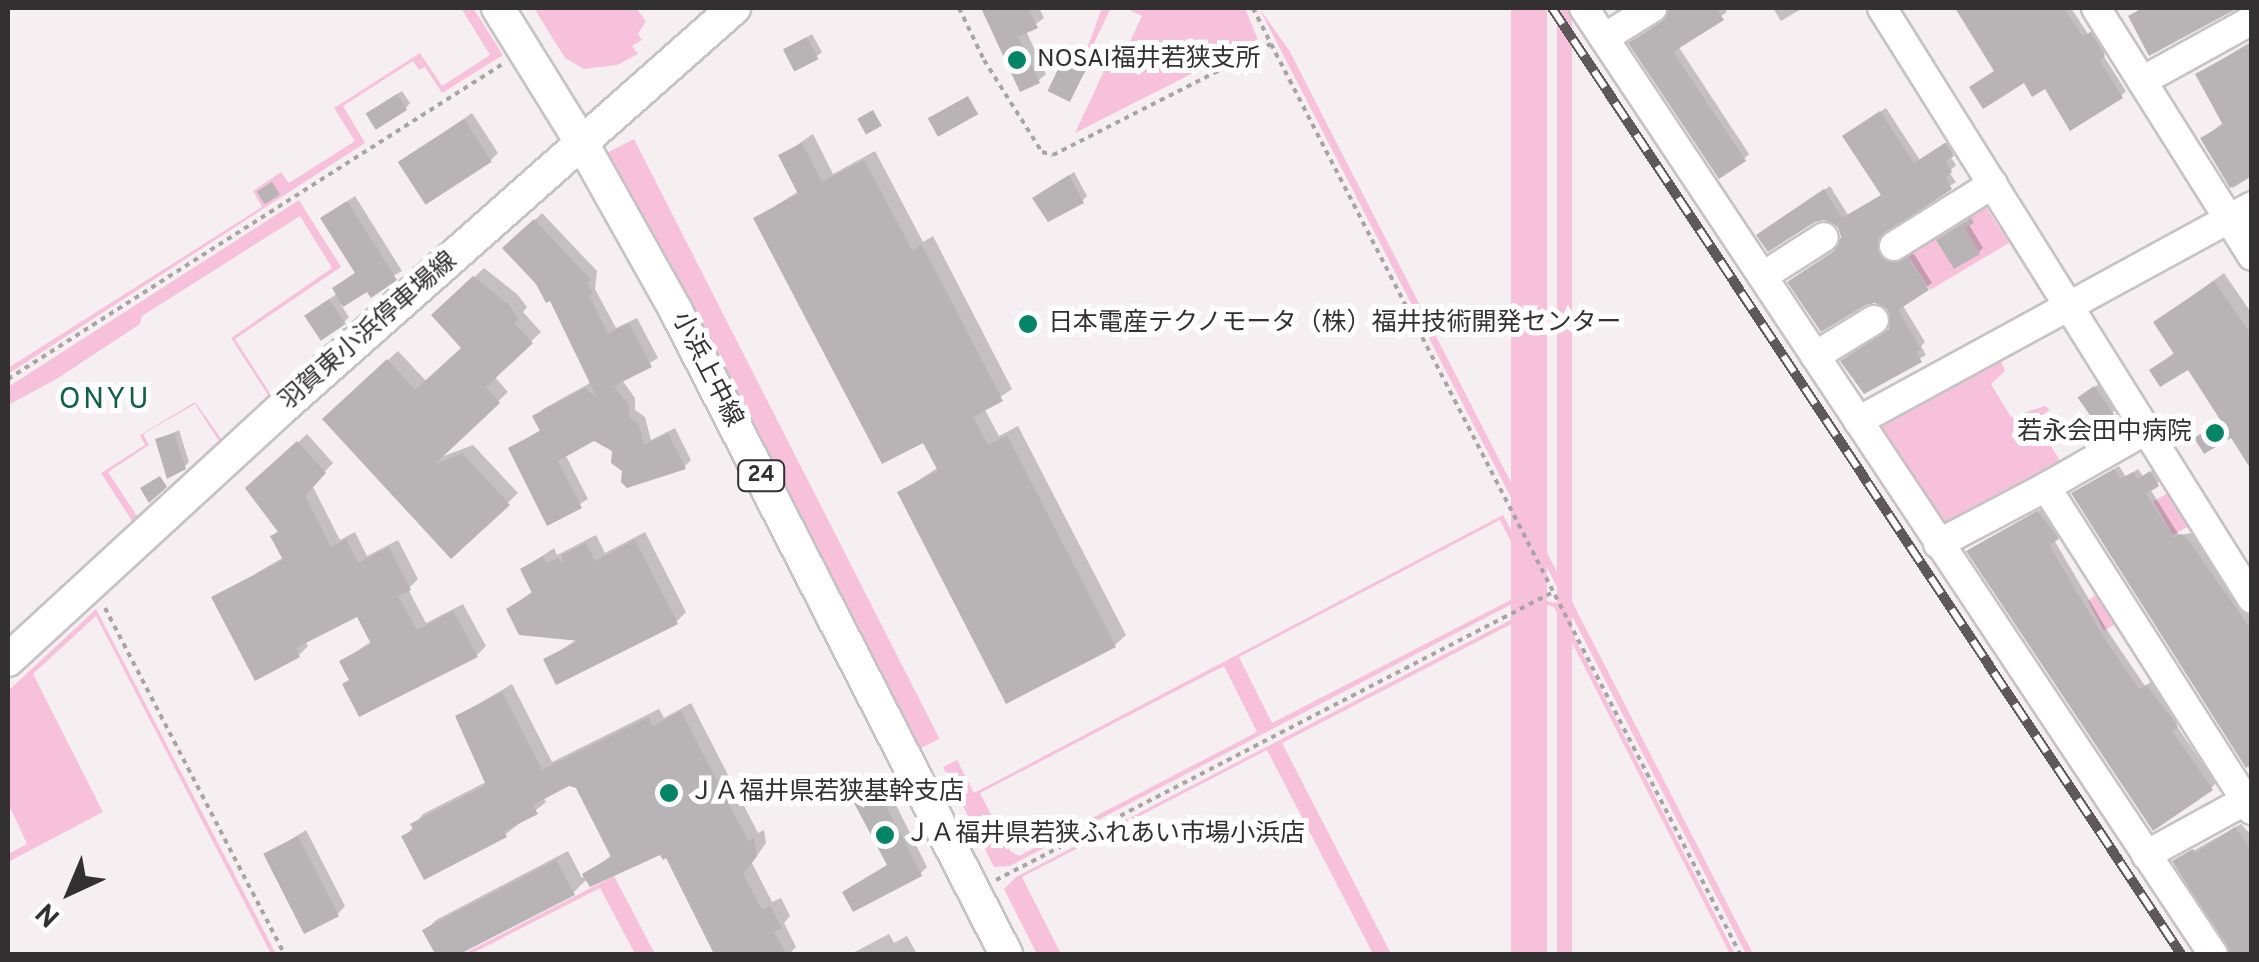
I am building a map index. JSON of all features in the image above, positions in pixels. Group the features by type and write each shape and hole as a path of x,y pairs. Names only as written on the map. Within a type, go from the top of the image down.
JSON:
{"main road":[{"name":"小浜上中線","path":"498,8 584,145 685,329 1006,954"},
{"name":"羽賀東小浜停車場線","path":"8,660 282,408 584,145 734,8"}],"street":[{"path":"1584,8 2213,954"},
{"path":"1604,38 1652,8"},
{"path":"1882,8 2252,599"},
{"path":"2096,8 2142,81 2240,213 2252,256"},
{"path":"2142,81 2252,20"},
{"path":"1894,246 1993,184"},
{"path":"1858,421 2240,213"},
{"path":"1762,276 1824,237"},
{"path":"1815,356 1874,320"},
{"path":"1938,544 2146,430"},
{"path":"2046,486 2249,803 2146,855"}],"path":[{"path":"959,8 1042,152 1052,155 1271,44"},
{"path":"1253,8 1740,954"},
{"path":"8,380 525,50"},
{"path":"89,585 284,954"},
{"path":"974,891 1553,592"}],"shaded area":[{"path":"461,8 473,8 503,55 442,93 425,67 419,70 413,61 343,106 365,143 8,374 8,368 262,207 253,191 281,172 289,183 355,141 334,108 420,53 442,86 490,55"},
{"path":"534,8 636,8 646,21 638,34 642,40 632,46 638,54 617,65 584,69 565,58"},
{"path":"1102,8 1111,8 1092,47 1097,50 1089,67 1085,54"},
{"path":"1126,8 1245,8 1258,40 1075,133 1111,56 1121,60 1142,16"},
{"path":"1259,8 1289,50 1753,954 1746,954"},
{"path":"1511,8 1547,8 1547,954 1511,954"},
{"path":"1557,8 1572,8 1572,954 1557,954"},
{"path":"634,139 940,739 895,761 589,162"},
{"path":"299,200 341,267 235,339 273,398 222,446 195,404 143,434 149,445 108,472 141,522 8,643 8,638 130,526 132,521 101,473 145,445 140,435 195,402 223,441 268,395 231,338 332,268 300,216 142,316 140,324 55,380 8,405 8,387"},
{"path":"1983,202 2009,243 1930,290 1909,257 1900,261 1896,253"},
{"path":"2001,360 2005,371 1991,384 2011,417 2045,406 2050,410 2035,420 2064,467 1950,528 1938,526 1878,437 1881,425"},
{"path":"2168,493 2188,527 2173,535 2153,502"},
{"path":"1503,515 1539,584 1537,591 1010,866 994,867 943,767 957,760 974,793","holes":["1500,520 1534,588 1272,723 1239,657","1224,666 1257,732 1019,856 1010,851 980,793"]},
{"path":"2101,590 2120,621 2104,631 2088,601"},
{"path":"1547,601 1557,603 1735,954 1730,954 1554,607 1548,605 1282,743 1391,954 1373,954 1267,750 1022,877 1061,954 1037,954 1004,889 1016,877"},
{"path":"96,609 276,954 271,954 96,616 33,674 103,812 8,862 8,854 27,844 8,803 8,691"},
{"path":"614,876 655,954 635,954 600,888 471,954 463,954"}],"building":[{"name":"NOSAI福井若狭支所","path":"981,8 1028,8 1038,28 1018,37 1040,83 1020,92"},
{"path":"1669,8 1716,8 1724,20 1673,52 1746,161 1719,179 1628,43 1662,22"},
{"path":"1955,8 2064,8 2083,37 2090,32 2097,42 2105,56 2099,60 2123,98 2070,131 2045,89 2032,97 2024,83 1983,109 1969,87 1994,71"},
{"path":"2143,8 2238,8 2149,56 2128,16"},
{"path":"807,37 818,59 794,72 783,49"},
{"path":"2252,43 2252,175 2230,188 2200,138 2223,125 2195,74"},
{"path":"1065,55 1087,66 1070,102 1047,91"},
{"path":"397,94 407,110 376,130 366,114"},
{"path":"968,96 978,114 938,137 928,118"},
{"path":"873,110 882,126 866,134 857,119"},
{"path":"1880,111 1914,163 1945,143 1954,156 1945,161 1952,172 1945,177 1952,189 1878,239 1880,256 1894,263 1908,258 1929,290 1898,310 1921,349 1916,352 1922,362 1864,394 1840,361 1889,329 1888,310 1875,303 1866,305 1821,332 1787,282 1834,251 1841,237 1838,227 1824,220 1815,222 1768,252 1756,235 1824,189 1842,218 1881,195 1842,136"},
{"path":"464,119 492,162 426,205 398,162"},
{"path":"802,143 822,182 864,160 912,250 922,245 1003,401 973,417 988,445 1007,435 1116,647 1006,704 897,492 938,471 923,443 882,464 753,218 798,194 778,155"},
{"path":"1069,175 1084,203 1048,222 1032,198"},
{"path":"272,182 280,195 265,204 257,192"},
{"path":"347,201 397,280 371,298 367,292 343,307 332,288 355,273 320,218"},
{"path":"1971,218 1974,223 1965,228 1980,254 1954,269 1936,240"},
{"path":"534,219 591,280 587,282 593,294 589,296 608,334 629,323 652,367 614,386 629,406 629,417 639,425 644,445 668,433 686,469 627,488 621,482 622,471 611,463 612,451 594,441 558,461 582,508 547,526 508,448 540,431 532,416 585,388 597,398 550,301 546,303 536,284 502,248"},
{"path":"473,276 508,304 519,319 514,323 533,343 486,387 500,403 434,465 462,453 510,505 451,559 322,419 387,359 415,390 461,348 431,315"},
{"path":"2214,281 2252,336 2252,471 2231,438 2204,454 2194,438 2221,421 2188,370 2160,387 2149,370 2174,354 2153,322"},
{"path":"329,299 346,324 321,341 304,316"},
{"path":"2094,386 2114,415 2098,426 2078,397"},
{"path":"174,433 186,469 167,479 155,439"},
{"path":"297,441 326,473 305,496 331,547 346,539 358,563 389,547 411,590 398,596 417,630 453,611 478,657 359,717 342,684 349,680 339,661 371,644 357,617 296,648 300,657 255,681 211,597 283,560 270,536 278,532 245,488"},
{"path":"2114,469 2120,479 2133,472 2138,479 2150,471 2159,486 2146,494 2174,538 2180,534 2186,537 2252,631 2252,764 2246,768 2071,493"},
{"path":"160,476 167,487 149,503 140,488"},
{"path":"2037,511 2059,539 2049,545 2103,636 2139,689 2146,685 2178,727 2172,731 2213,790 2153,831 1966,551"},
{"path":"635,540 678,624 556,685 543,659 579,641 519,635 506,609 532,593 520,569 543,556 547,563 558,558 563,564 562,555 586,543 595,561"},
{"path":"502,692 542,770 649,717 653,726 681,711 748,841 754,838 757,856 743,874 762,910 770,906 782,928 774,932 786,954 714,954 666,858 663,860 660,855 590,887 582,874 611,857 576,788 569,786 533,805 538,814 504,831 507,837 424,880 401,836 414,830 410,824 486,785 455,716"},
{"name":"ＪＡ福井県若狭ふれあい市場小浜店","path":"878,790 922,876 853,912 842,892 887,865 854,803"},
{"path":"2235,827 2252,851 2252,954 2230,954 2172,861 2193,849 2195,853"},
{"path":"298,836 339,916 304,934 263,854"},
{"path":"556,860 575,895 460,954 435,954 422,930"}],"railway":[{"path":"1552,8 2181,954"}],"place":[{"name":"NOSAI福井若狭支所","path":"1017,60"},
{"name":"日本電産テクノモータ（株）福井技術開発センター","path":"1028,324"},
{"name":"若永会田中病院","path":"2215,433"},
{"name":"ＪＡ福井県若狭基幹支店","path":"669,793"},
{"name":"ＪＡ福井県若狭ふれあい市場小浜店","path":"885,835"}],"district":[{"name":"ONYU","path":"105,401"}]}
